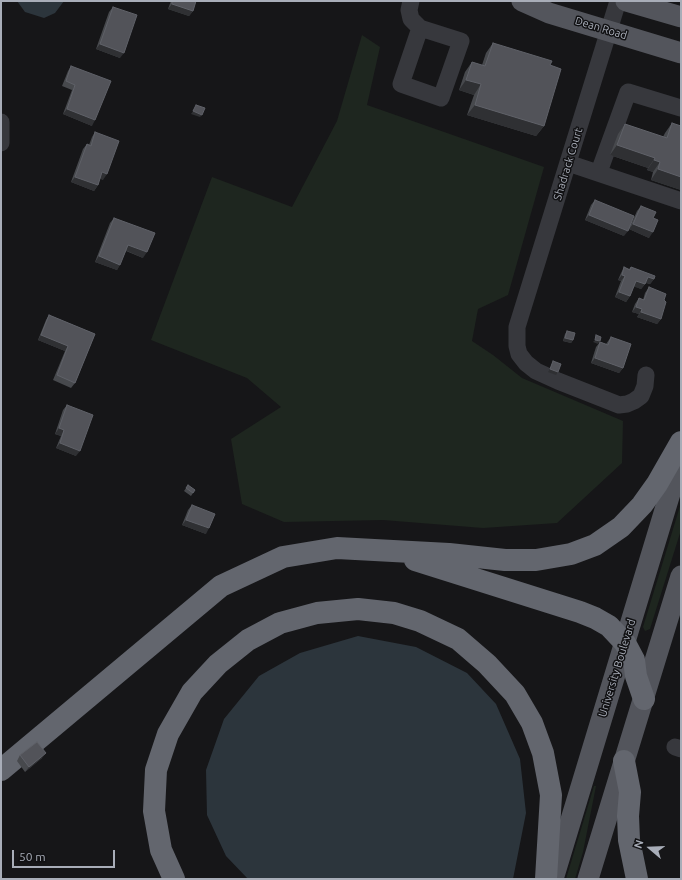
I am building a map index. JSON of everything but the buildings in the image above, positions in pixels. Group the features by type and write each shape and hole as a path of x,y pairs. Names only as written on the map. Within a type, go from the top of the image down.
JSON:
{"highway":[{"path":"1,770 221,586 283,557 337,548 449,554 505,560 536,560 571,554 595,545 620,527 642,505 658,484 681,442"},
{"path":"385,551 585,614 609,626 625,643 634,660 636,676 644,699"},
{"path":"174,879 162,850 154,811 156,770 168,734 192,692 218,664 248,640 280,623 317,613 358,609 394,613 420,620 458,639 488,664 515,694 532,723 543,753 551,795 546,879"},
{"path":"624,761 630,792 628,816 629,840 637,879"}],"main road":[{"name":"Dean Road","path":"522,1 549,12 681,53"},
{"path":"626,1 681,18"},
{"name":"University Boulevard","path":"553,879 681,457"},
{"path":"588,879 681,576"}],"street":[{"path":"411,1 408,10 411,19 420,28"},
{"name":"Shadrack Court","path":"618,1 517,327 517,346 519,354 526,363 536,371 619,405 627,404 641,396 646,375"},
{"path":"599,172 628,92 681,108"},
{"path":"1,122 1,143"},
{"path":"568,163 599,172 681,201"}],"shaded area":[{"path":"17,1 64,1 55,13 44,18 25,12"},
{"path":"362,35 380,47 367,105 544,167 508,295 478,309 472,341 493,355 522,378 623,421 622,463 557,523 483,528 383,520 284,522 242,504 231,439 281,407 247,378 151,340 212,177 292,207 337,121"},
{"path":"681,503 681,530 650,629 645,631 643,627"},
{"path":"358,636 416,647 467,673 496,704 520,759 526,813 513,879 248,879 226,856 207,815 206,770 224,719 259,676 300,653"},
{"path":"594,786 596,786 583,852 575,879 566,879"}]}
